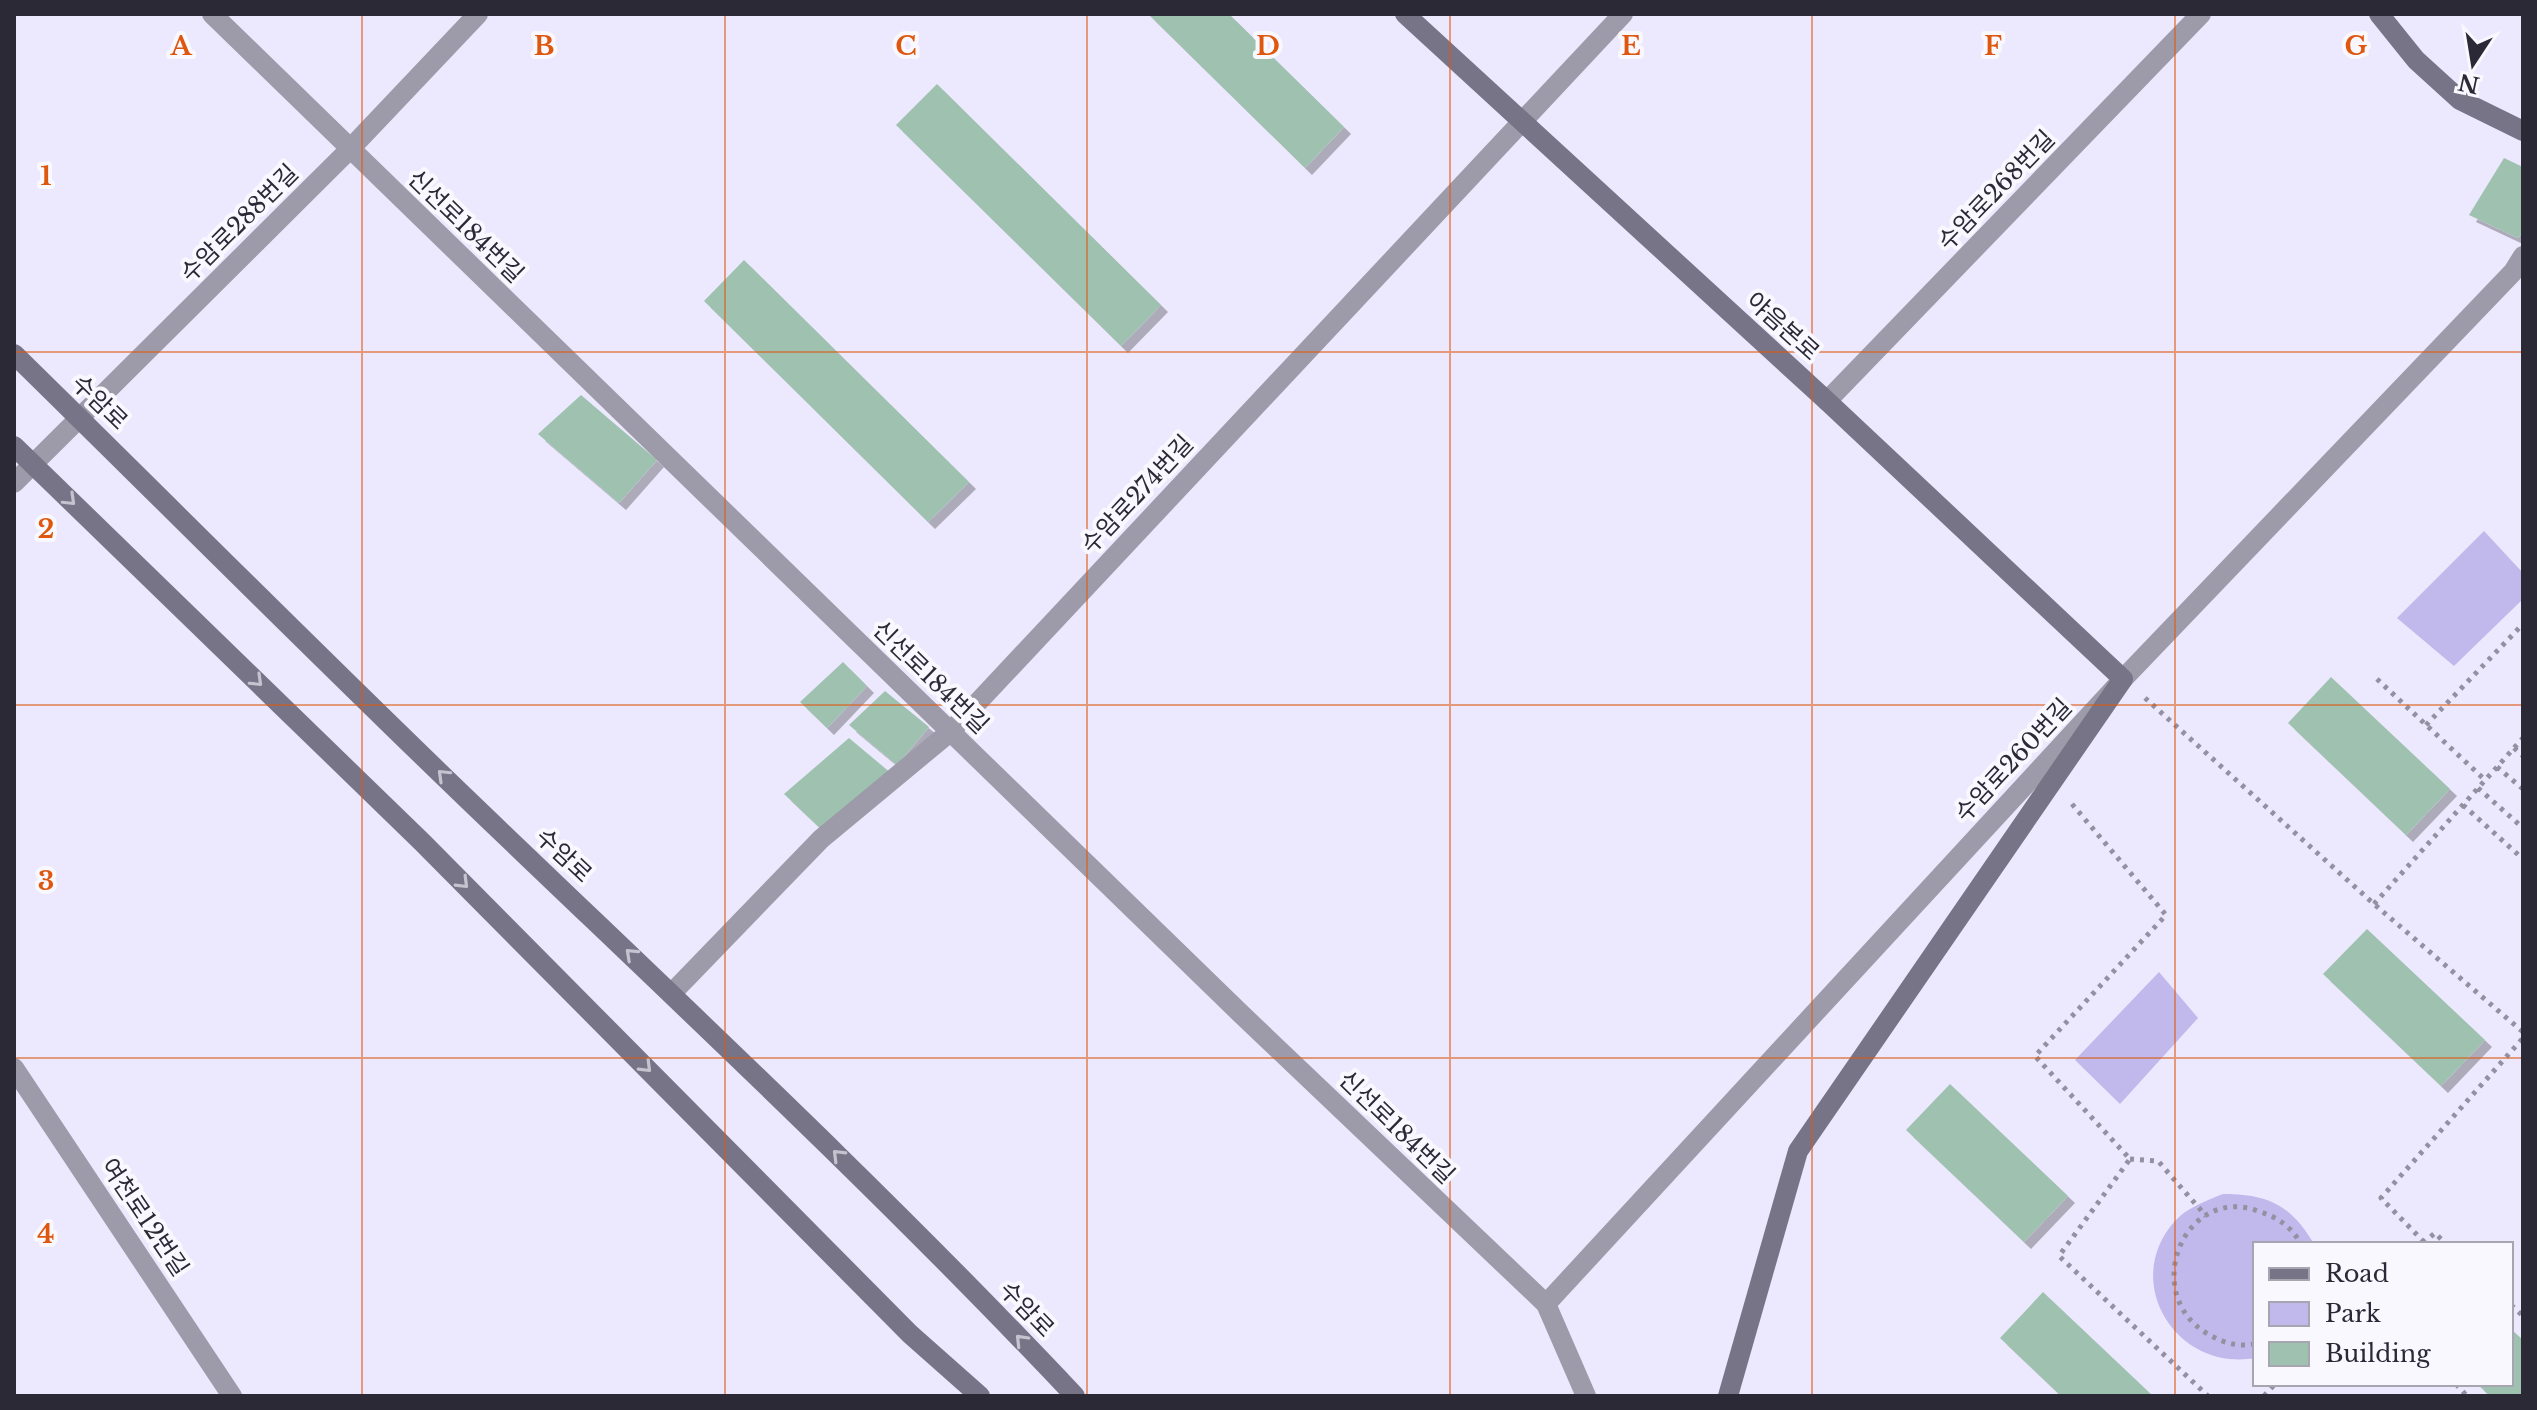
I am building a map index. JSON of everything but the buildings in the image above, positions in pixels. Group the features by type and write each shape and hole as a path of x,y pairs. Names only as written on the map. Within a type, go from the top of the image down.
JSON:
{"main road":[{"name":"야음본로","path":"1405,14 1827,401 2123,679"},
{"path":"2379,14 2416,60 2460,100 2523,131"},
{"name":"수암로","path":"14,354 465,797 672,993 964,1281 1075,1396"},
{"path":"14,446 422,842 910,1334 980,1396"},
{"path":"1728,1396 1798,1151 2123,679"}],"street":[{"name":"신선로184번길","path":"212,14 1238,1011 1546,1304 1586,1396"},
{"name":"수암로288번길","path":"33,464 350,149 478,14"},
{"name":"수암로274번길","path":"672,993 821,839 950,732 1623,14"},
{"name":"수암로268번길","path":"1827,401 2201,14"},
{"name":"수암로260번길","path":"1546,1304 2123,679 2513,272 2523,256"},
{"path":"14,483 33,464"},
{"name":"여천로12번길","path":"14,1068 232,1396"}],"path":[{"path":"2426,725 2523,624"},
{"path":"2123,679 2523,1035 2381,1198 2421,1242"},
{"path":"2377,679 2485,780"},
{"path":"2374,904 2523,738"},
{"path":"2514,748 2523,756"},
{"path":"2497,767 2523,789"},
{"path":"2052,782 2166,915 2035,1056 2130,1159 2158,1161 2206,1216"},
{"path":"2478,788 2523,828"},
{"path":"2463,805 2523,859"},
{"path":"2130,1159 2059,1256 2206,1395"},
{"path":"2253,1344 2223,1342 2201,1330 2183,1310 2177,1298 2173,1270 2176,1256 2187,1232 2206,1216 2222,1209 2254,1209 2278,1219 2291,1229 2300,1242"},
{"path":"2423,1242 2435,1233 2444,1242"}],"green space":[{"path":"2484,531 2523,573 2523,599 2454,666 2397,618"},
{"path":"2159,972 2198,1018 2120,1104 2075,1060"},
{"path":"2223,1194 2253,1196 2277,1204 2296,1220 2313,1242 2253,1242 2253,1358 2227,1359 2202,1351 2181,1337 2165,1318 2156,1295 2153,1270 2159,1245 2180,1216"}]}
